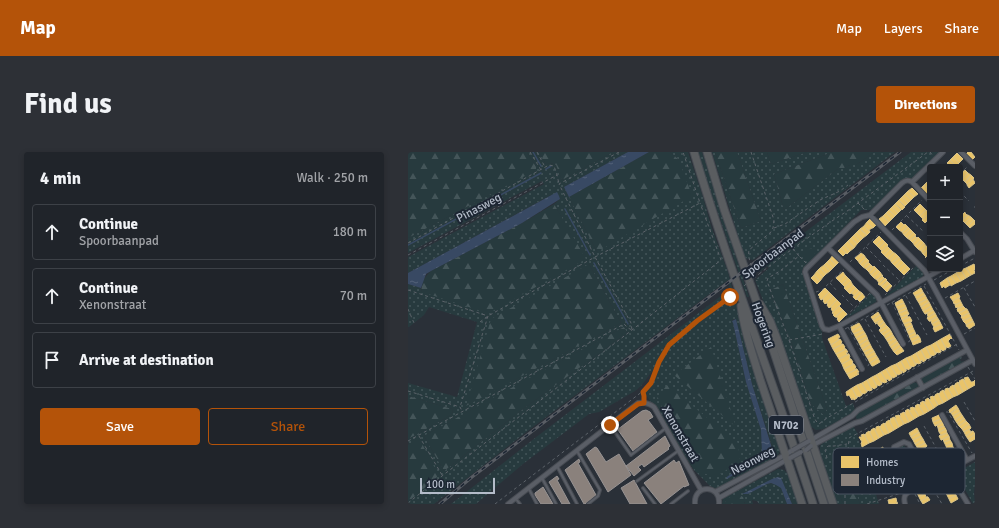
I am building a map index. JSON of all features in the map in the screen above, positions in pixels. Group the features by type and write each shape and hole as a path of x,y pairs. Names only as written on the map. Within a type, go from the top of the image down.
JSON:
{"highway":[{"name":"Hogering","path":"694,152 740,294 813,504"},
{"name":"Hogering","path":"707,152 724,209 824,504"},
{"name":"N702","path":"752,290 770,321 777,339 811,443 833,504"},
{"name":"N702","path":"740,294 745,329 760,379 788,456 802,504"}],"street":[{"path":"912,182 944,152"},
{"path":"961,152 975,166"},
{"path":"929,200 912,182 905,181 870,215 862,217 854,222 805,272 822,326 824,329 829,330 839,326 881,301 937,272"},
{"path":"811,443 862,421 966,363 974,362 925,271 870,215"},
{"path":"963,235 975,251 963,257"},
{"path":"828,248 873,291 881,301 903,344"},
{"path":"839,326 862,368"},
{"path":"811,443 852,416 858,410 967,350"},
{"path":"917,377 923,388"},
{"name":"Xenonstraat","path":"508,504 638,404 644,403 654,408 701,490"},
{"path":"942,415 960,448"},
{"path":"852,416 855,423"},
{"path":"894,448 904,442 909,444 911,448"},
{"name":"Neonweg","path":"719,498 788,456 799,447 811,443"},
{"name":"Neonweg","path":"715,492 788,456 801,452 811,443"},
{"path":"965,456 967,460 975,456"},
{"path":"695,504 697,494 704,489 710,489 715,492 719,498 719,504"},
{"path":"962,494 968,504"},
{"path":"904,496 904,504"}],"lane":[{"path":"610,425 631,455 666,428"},
{"path":"577,451 600,490 598,496 588,504"},
{"path":"637,481 679,451"},
{"path":"557,466 577,504"},
{"path":"542,478 556,504"},
{"path":"528,488 537,504"},
{"path":"643,488 655,504"},
{"path":"671,504 688,491"},
{"path":"516,498 520,504"}],"path":[{"path":"530,152 541,170"},
{"path":"537,152 545,167"},
{"path":"559,184 619,152"},
{"path":"408,503 721,260 683,152"},
{"path":"751,152 774,220 773,228 768,235 748,252 757,281"},
{"name":"Spoorbaanpad","path":"495,504 643,392 651,383 659,362 669,345 697,321 792,249 825,225 848,211 928,152"},
{"path":"963,171 971,163"},
{"path":"408,243 545,167 549,165 554,166 559,184 568,204 595,257 632,323 632,330"},
{"name":"Pinasweg","path":"408,255 557,175"},
{"path":"773,228 785,224 820,200 840,191 848,185"},
{"path":"963,195 969,201"},
{"path":"889,233 926,197"},
{"path":"480,322 488,316 595,257 700,203"},
{"path":"858,203 870,215"},
{"path":"907,216 924,232"},
{"path":"866,247 881,262"},
{"path":"792,249 808,268"},
{"path":"799,256 780,271 768,278 767,281 789,340 814,417 819,424 827,418 963,341"},
{"path":"963,264 975,258"},
{"path":"881,301 917,263"},
{"path":"884,265 899,281"},
{"path":"841,331 949,272"},
{"path":"921,280 961,353"},
{"path":"941,300 975,281"},
{"path":"829,283 838,291"},
{"path":"964,287 975,307"},
{"path":"408,290 488,316"},
{"path":"845,318 873,291"},
{"path":"842,295 855,308"},
{"path":"906,295 928,335"},
{"path":"408,309 414,322"},
{"path":"462,411 460,407 488,316"},
{"path":"865,318 886,357"},
{"path":"408,441 624,324 632,330"},
{"path":"960,336 975,328"},
{"path":"789,340 823,334 829,330"},
{"path":"966,363 975,379"},
{"path":"848,448 849,438 975,370"},
{"path":"408,391 460,407"},
{"path":"643,392 644,403"},
{"path":"964,402 975,421"},
{"path":"942,415 948,412 975,456"},
{"path":"924,426 936,448"},
{"path":"419,436 442,476"},
{"path":"827,458 825,450 828,446 848,443"},
{"path":"867,504 898,494 904,496"},
{"path":"914,494 920,504"},
{"path":"936,494 942,504"}],"green space":[{"path":"408,152 527,152 536,167 536,170 408,238"},
{"path":"527,152 539,152 546,164 550,163 556,165 562,180 613,152 628,152 564,187 597,252 679,160 670,152 688,152 733,291 690,324 665,346 653,370 641,386 635,391 599,412 589,414 523,464 476,504 451,504 730,289 728,280 529,430 434,504 408,504 408,502 414,497 408,439 451,415 453,411 452,409 408,396 408,383 457,397 477,322 429,307 424,315 408,327 408,284 421,288 422,292 585,259 554,204 560,199 551,195 408,273 408,257 544,184 542,181 408,253 408,238 535,170 536,167","holes":["589,264 621,323 467,405","624,327 627,333 523,409 444,471 424,436"]},
{"path":"539,152 613,152 562,180 556,165 551,163 546,164"},
{"path":"649,152 670,152 679,160 692,196 597,252 569,197"},
{"path":"697,152 702,152 749,297 747,297"},
{"path":"712,152 715,152 741,228 761,221 737,152 767,152 771,164 807,152 833,152 774,174 784,210 839,168 856,165 874,152 895,152 753,260 745,258"},
{"path":"715,152 737,152 761,221 741,228"},
{"path":"767,152 807,152 771,164"},
{"path":"833,152 874,152 856,165 839,168 784,210 774,174"},
{"path":"911,152 940,152 913,179 907,178 902,180 874,209 861,210 802,270 822,332 822,338 846,406 853,403 855,410 847,417 823,429 816,430 810,426 755,280 769,268 767,266 760,272 759,267","holes":["783,284 827,409 823,414 811,404 792,344 769,291"]},
{"path":"554,204 586,259 489,313 422,292 424,281 431,271 522,223"},
{"path":"811,248 816,255 808,263 801,255"},
{"path":"589,264 621,323 466,406 491,319"},
{"path":"917,265 923,271 924,274 922,277 885,297"},
{"path":"783,284 827,409 823,414 811,404 792,344 769,291"},
{"path":"871,293 877,298 876,302 845,319"},
{"path":"735,295 739,313 780,447 779,453 775,458 717,489 710,486 694,470 645,393 654,381 662,361 670,347 693,327","holes":["736,319 752,384 772,446 769,453 727,479 728,476 759,458 762,454 761,430 746,382 732,320"]},
{"path":"624,327 627,333 523,409 444,471 424,436"},
{"path":"711,347 736,427 674,375"},
{"path":"960,356 962,358 960,359 961,362 963,361 965,363 927,384 922,382 921,380 923,376"},
{"path":"913,382 917,383 919,386 918,388 859,421 856,418 856,414 858,412"},
{"path":"667,385 738,443 740,461 717,476 700,473 657,398"},
{"path":"408,396 452,409 453,411 451,415 408,439"},
{"path":"853,426 858,434 861,448 833,448 833,492 820,454 820,446 824,441"},
{"path":"420,440 438,474 437,477 408,502 408,445"},
{"path":"904,445 906,448 899,448"},
{"path":"975,462 975,504 973,504 965,489 965,468"},
{"path":"778,469 784,470 789,475 800,504 792,504 780,477 744,493 754,491 766,484 776,484 781,488 787,504 759,504 757,501 752,500 753,504 745,504 745,502 726,499 725,504 722,504 723,498 726,495 737,491"},
{"path":"737,494 743,497 745,504 725,504 726,499"},
{"path":"834,494 840,494 843,504 837,504"},
{"path":"840,494 856,494 860,504 843,504"},
{"path":"856,494 876,494 879,504 860,504"}],"water":[{"path":"628,152 649,152 569,197 564,187"},
{"path":"557,192 560,199 522,223 426,274 421,288 408,284 408,273"},
{"path":"736,319 752,384 772,448 769,453 727,479 726,478 728,476 759,458 762,454 761,430 746,382 732,321"},
{"path":"778,477 781,478 792,504 787,504 781,488 771,483 748,494 742,494 772,479"}],"building: Homes":[{"path":"971,152 975,157 972,160 966,154"},
{"path":"957,153 963,159 959,163 953,157"},
{"path":"953,157 959,163 954,164 950,160"},
{"path":"950,160 954,164 948,164 947,163"},
{"path":"965,170 968,173 963,178 963,172"},
{"path":"968,173 971,175 965,182 963,178"},
{"path":"971,175 974,178 967,185 965,182"},
{"path":"973,179 975,183 969,188 967,185"},
{"path":"924,185 927,188 927,194 921,188"},
{"path":"912,188 918,194 914,197 908,191"},
{"path":"908,191 914,197 911,200 905,194"},
{"path":"905,194 911,200 908,203 902,197"},
{"path":"902,197 908,203 905,206 899,200"},
{"path":"899,200 905,207 902,210 895,204"},
{"path":"895,204 901,210 898,213 892,207"},
{"path":"920,204 923,207 917,213 914,210"},
{"path":"892,207 898,213 895,216 889,210"},
{"path":"923,207 926,210 920,216 917,213"},
{"path":"889,210 895,216 892,219 886,213"},
{"path":"926,210 927,215 923,219 920,216"},
{"path":"965,212 968,215 963,219 963,214"},
{"path":"886,213 892,219 889,222 883,216"},
{"path":"927,215 927,221 925,223 922,220"},
{"path":"968,215 971,217 965,223 963,219"},
{"path":"883,216 889,222 885,226 879,219"},
{"path":"971,217 974,220 968,226 965,223"},
{"path":"870,219 876,225 873,228 867,222"},
{"path":"974,220 975,224 970,228 968,226"},
{"path":"867,222 873,228 869,230 870,232 864,226"},
{"path":"901,222 904,225 899,230 896,227"},
{"path":"905,224 908,227 902,232 899,230"},
{"path":"864,226 870,232 867,235 860,229"},
{"path":"908,227 910,229 904,235 902,232"},
{"path":"860,229 867,235 863,238 857,232"},
{"path":"910,229 913,232 907,238 904,235"},
{"path":"857,232 863,238 860,241 854,235"},
{"path":"913,232 916,235 910,240 907,238"},
{"path":"854,235 860,241 857,244 851,238"},
{"path":"879,236 882,239 876,245 873,242"},
{"path":"915,236 917,238 918,237 913,243 910,240"},
{"path":"918,237 921,240 915,246 913,243"},
{"path":"851,238 857,244 854,248 848,241"},
{"path":"882,239 885,242 879,248 876,245"},
{"path":"921,240 924,243 918,249 915,246"},
{"path":"848,241 854,248 850,251 844,245"},
{"path":"885,242 888,245 882,251 879,248"},
{"path":"924,243 926,246 921,251 918,249"},
{"path":"844,245 850,251 847,254 841,248"},
{"path":"887,246 890,249 884,255 881,252"},
{"path":"927,247 927,250 923,254 921,251"},
{"path":"841,248 846,253 843,256 838,251"},
{"path":"890,249 893,252 887,258 884,255"},
{"path":"927,250 926,257 923,254"},
{"path":"893,252 896,254 890,260 887,258"},
{"path":"861,253 864,255 858,261 855,258"},
{"path":"896,254 899,257 892,263 890,260"},
{"path":"833,255 839,262 836,265 830,259"},
{"path":"864,255 866,258 860,264 858,261"},
{"path":"899,257 901,260 895,266 892,263"},
{"path":"866,258 869,261 863,267 860,264"},
{"path":"830,259 836,265 833,268 827,262"},
{"path":"901,260 904,263 898,269 895,266"},
{"path":"827,262 833,268 830,271 824,265"},
{"path":"868,262 871,265 866,269 863,267"},
{"path":"904,263 907,266 901,272 898,269"},
{"path":"974,264 975,273 971,275 966,268"},
{"path":"824,265 830,271 826,274 820,268"},
{"path":"871,265 873,267 874,266 869,272 866,269"},
{"path":"874,266 877,269 871,275 869,272"},
{"path":"907,266 910,269 904,275 901,272"},
{"path":"820,268 826,274 823,277 817,271"},
{"path":"966,268 971,275 966,278 962,272 963,269"},
{"path":"877,269 880,272 874,278 871,275"},
{"path":"817,271 823,277 820,281 814,275"},
{"path":"843,272 845,275 839,281 836,278"},
{"path":"880,272 882,275 877,280 874,278"},
{"path":"962,272 966,278 961,281 956,273"},
{"path":"956,273 961,281 956,283 951,276"},
{"path":"814,275 820,281 817,284 811,278"},
{"path":"845,275 848,278 842,284 839,281"},
{"path":"883,275 882,276 884,278 879,283 877,280"},
{"path":"951,276 956,283 951,286 947,278"},
{"path":"848,278 851,281 845,287 842,284"},
{"path":"885,278 887,280 881,286 878,284"},
{"path":"947,278 950,285 942,288 940,283"},
{"path":"851,281 853,285 847,291 844,288"},
{"path":"887,281 890,284 884,289 881,286"},
{"path":"890,284 892,286 887,292 884,289"},
{"path":"853,285 856,288 850,294 847,291"},
{"path":"825,288 829,292 821,300 819,297 820,296 818,295"},
{"path":"856,288 859,291 853,297 854,295 851,293"},
{"path":"921,288 923,292 915,296 913,293"},
{"path":"859,291 862,293 856,300 853,297"},
{"path":"829,292 833,296 825,304 823,299 821,300"},
{"path":"923,292 925,295 917,300 915,296"},
{"path":"862,293 865,297 860,302 857,299 856,300"},
{"path":"958,293 960,297 953,301 950,297"},
{"path":"925,295 927,299 919,303 917,300"},
{"path":"833,296 837,300 829,308 827,305 828,304 826,303"},
{"path":"960,297 961,302 955,305 953,301"},
{"path":"902,299 904,303 896,306 895,303"},
{"path":"927,299 929,302 921,307 919,303"},
{"path":"837,300 841,304 833,312 831,309 832,308 830,307"},
{"path":"929,302 931,306 923,311 921,307"},
{"path":"961,302 963,306 958,309 955,305"},
{"path":"904,303 906,307 898,310 896,306"},
{"path":"839,306 843,310 835,317 832,313"},
{"path":"931,306 933,310 925,314 923,311"},
{"path":"963,306 967,309 959,313 957,309"},
{"path":"906,307 907,310 899,313 898,310"},
{"path":"967,309 969,313 961,317 962,316 959,313"},
{"path":"843,310 847,314 839,322 837,319 838,318 835,317"},
{"path":"907,310 909,314 901,317 899,313"},
{"path":"933,310 935,313 927,318 927,313"},
{"path":"878,312 880,315 873,320 871,317"},
{"path":"935,313 937,317 929,321 927,318"},
{"path":"969,313 971,317 963,320 961,317"},
{"path":"880,315 882,319 875,323 873,320"},
{"path":"907,315 910,317 902,320 901,317"},
{"path":"910,317 912,321 904,324 902,320"},
{"path":"937,317 939,320 932,324 931,321 929,321"},
{"path":"971,317 973,321 966,325 963,321"},
{"path":"882,319 884,322 879,326 877,323 875,324"},
{"path":"939,320 941,324 933,328 934,327 932,324"},
{"path":"973,321 975,325 969,329 966,325"},
{"path":"884,322 886,325 879,330 881,328 879,326"},
{"path":"910,322 912,325 906,328 904,324"},
{"path":"859,323 861,326 852,331 851,327"},
{"path":"941,324 943,328 935,332 933,328"},
{"path":"886,325 889,328 881,333 879,330"},
{"path":"912,325 913,328 907,331 906,328"},
{"path":"861,326 863,330 854,334 852,331"},
{"path":"889,328 891,331 884,336 881,333"},
{"path":"913,328 915,332 909,335 907,331"},
{"path":"863,330 865,333 856,338 854,334"},
{"path":"891,331 893,335 886,339 884,336"},
{"path":"915,332 916,335 918,335 910,338 909,335"},
{"path":"865,333 867,337 858,341 856,338"},
{"path":"838,334 840,337 838,338 839,340 831,345 828,339"},
{"path":"950,334 952,339 951,338 948,341 951,346 945,348 941,339"},
{"path":"893,335 895,338 888,342 886,339"},
{"path":"918,335 920,338 912,342 910,338"},
{"path":"867,337 868,340 860,345 858,341"},
{"path":"895,338 897,341 890,346 888,342"},
{"path":"920,338 921,342 913,345 912,342"},
{"path":"840,339 842,345 833,349 831,345"},
{"path":"941,339 946,349 943,351 940,350 936,342"},
{"path":"868,340 870,344 862,349 860,345"},
{"path":"897,341 899,344 892,349 890,346"},
{"path":"936,342 941,352 937,352 936,354 931,345"},
{"path":"843,344 845,347 844,348 846,349 836,354 833,349"},
{"path":"870,344 872,348 864,352 862,349"},
{"path":"899,344 901,347 894,352 892,349"},
{"path":"931,345 936,354 933,356 932,355 931,357 926,347"},
{"path":"901,347 904,351 897,355 894,352"},
{"path":"926,347 931,357 928,359 927,358 926,360 921,350"},
{"path":"872,348 874,351 866,356 864,352"},
{"path":"846,349 848,352 846,353 849,354 839,359 836,354"},
{"path":"921,350 926,360 923,362 922,360 921,363 916,353"},
{"path":"874,351 876,355 868,359 866,356"},
{"path":"916,353 921,363 917,363 916,365 911,356"},
{"path":"849,354 849,358 851,359 842,364 839,359"},
{"path":"876,355 878,358 870,363 868,359"},
{"path":"911,356 916,365 913,367 912,366 911,368 906,358"},
{"path":"878,358 880,362 872,366 870,363"},
{"path":"906,358 911,368 908,370 906,369 906,371 901,361"},
{"path":"851,359 853,362 852,363 854,364 844,369 842,364"},
{"path":"901,361 906,371 903,373 903,371 901,372 896,364"},
{"path":"854,364 856,367 855,369 857,369 847,374 844,369"},
{"path":"896,364 902,373 898,375 896,375 891,366"},
{"path":"891,366 897,376 893,378 891,378 886,369"},
{"path":"857,369 859,372 857,373 859,374 850,379 847,374"},
{"path":"886,369 892,379 889,381 888,379 886,380 887,382 881,372"},
{"path":"881,372 887,382 881,383 876,375"},
{"path":"876,375 882,384 879,386 876,386 872,377"},
{"path":"872,377 877,387 874,389 871,388 867,380"},
{"path":"968,377 971,382 975,381 975,385 968,389 964,378"},
{"path":"963,379 968,389 963,392 958,382 959,383 959,381"},
{"path":"867,380 872,390 868,390 867,392 862,383"},
{"path":"958,382 963,392 958,395 953,385 954,386"},
{"path":"862,383 867,392 864,394 863,393 862,395 857,385"},
{"path":"857,385 862,395 859,397 858,396 857,398 852,388"},
{"path":"953,385 958,395 953,397 948,388 949,389"},
{"path":"852,388 857,398 854,400 853,398 852,400 849,395 847,396 846,392"},
{"path":"948,388 953,397 948,400 943,390 945,391 945,389"},
{"path":"943,390 948,400 943,403 938,393 939,394"},
{"path":"938,393 943,403 938,405 933,396 934,397"},
{"path":"933,396 938,405 934,408 929,400 931,399 930,397"},
{"path":"928,398 934,408 929,411 923,401 926,401 925,400"},
{"path":"923,401 929,411 924,414 918,404 921,404 920,403"},
{"path":"918,404 924,414 919,416 913,407 916,407 915,406"},
{"path":"956,405 958,408 950,413 949,410"},
{"path":"913,407 919,416 914,419 908,409 911,410 910,408"},
{"path":"958,408 960,412 953,416 951,413"},
{"path":"908,409 914,419 909,422 904,413"},
{"path":"904,412 909,422 904,424 899,416"},
{"path":"960,412 962,415 955,420 953,416"},
{"path":"899,415 904,424 899,427 895,416"},
{"path":"939,415 941,419 933,422 932,418"},
{"path":"962,415 964,418 957,423 955,420"},
{"path":"894,417 899,427 894,430 889,420 890,421 890,419"},
{"path":"964,418 966,421 959,426 957,423"},
{"path":"941,419 943,422 935,426 933,422"},
{"path":"889,420 894,430 889,433 884,423 885,424"},
{"path":"966,421 969,424 962,429 959,426"},
{"path":"943,422 944,426 938,428 937,425"},
{"path":"884,423 889,433 884,435 879,426 880,427"},
{"path":"969,424 971,428 964,432 962,429"},
{"path":"879,426 884,435 879,438 874,428 876,429 876,427"},
{"path":"944,426 946,429 939,432 938,428"},
{"path":"874,428 879,438 874,441 869,431 870,432"},
{"path":"917,428 919,432 911,437 909,433"},
{"path":"946,429 947,433 939,436 941,435 939,432"},
{"path":"969,429 971,432 973,431 966,436 964,432"},
{"path":"869,431 874,441 869,443 864,434 865,435"},
{"path":"973,431 975,434 968,439 966,436"},
{"path":"919,432 921,436 913,440 911,437"},
{"path":"947,433 949,436 941,440 939,436"},
{"path":"864,434 869,443 862,447 862,442 859,437 862,437 861,435"},
{"path":"975,434 975,439 970,442 968,439"},
{"path":"921,436 923,439 915,444 913,440"},
{"path":"949,436 950,440 944,442 943,439"},
{"path":"923,439 925,443 917,447 915,444"},
{"path":"950,440 952,443 946,446 944,442"},
{"path":"925,443 927,446 923,448 917,447"},
{"path":"952,443 953,447 947,448 946,446"},
{"path":"918,494 924,494 919,497"},
{"path":"925,494 926,497 928,497 921,501 919,497"},
{"path":"955,494 956,495 949,499 947,495"},
{"path":"956,495 958,499 951,503 949,499"},
{"path":"928,497 930,500 923,504 921,501"},
{"path":"896,498 898,503 889,504 888,500"}],"building: Industry":[{"path":"646,410 650,412 653,417 648,420 657,432 633,451 617,430 642,411"},
{"path":"665,436 670,446 668,448 669,449 644,467 642,464 638,467 641,470 634,476 626,466"},
{"path":"595,447 606,462 619,454 631,475 608,492 586,454"},
{"path":"579,459 580,462 578,463 596,495 585,504 565,470"},
{"path":"674,460 676,463 679,461 689,485 684,486 661,504 644,483"},
{"path":"557,476 559,479 557,480 570,504 562,504 549,482"},
{"path":"634,480 647,504 630,504 621,488"},
{"path":"543,487 553,504 541,504 535,495 535,493"}],"waterway":[{"path":"533,152 541,166"},
{"path":"546,169 551,166"},
{"path":"408,245 541,173"},
{"path":"565,209 590,255"},
{"path":"594,263 628,324"}],"railway":[{"path":"440,504 472,477 900,152"}],"route":[{"path":"610,425 638,404 642,402 644,403 643,392 651,383 659,362 669,345 697,321 730,297"}]}
